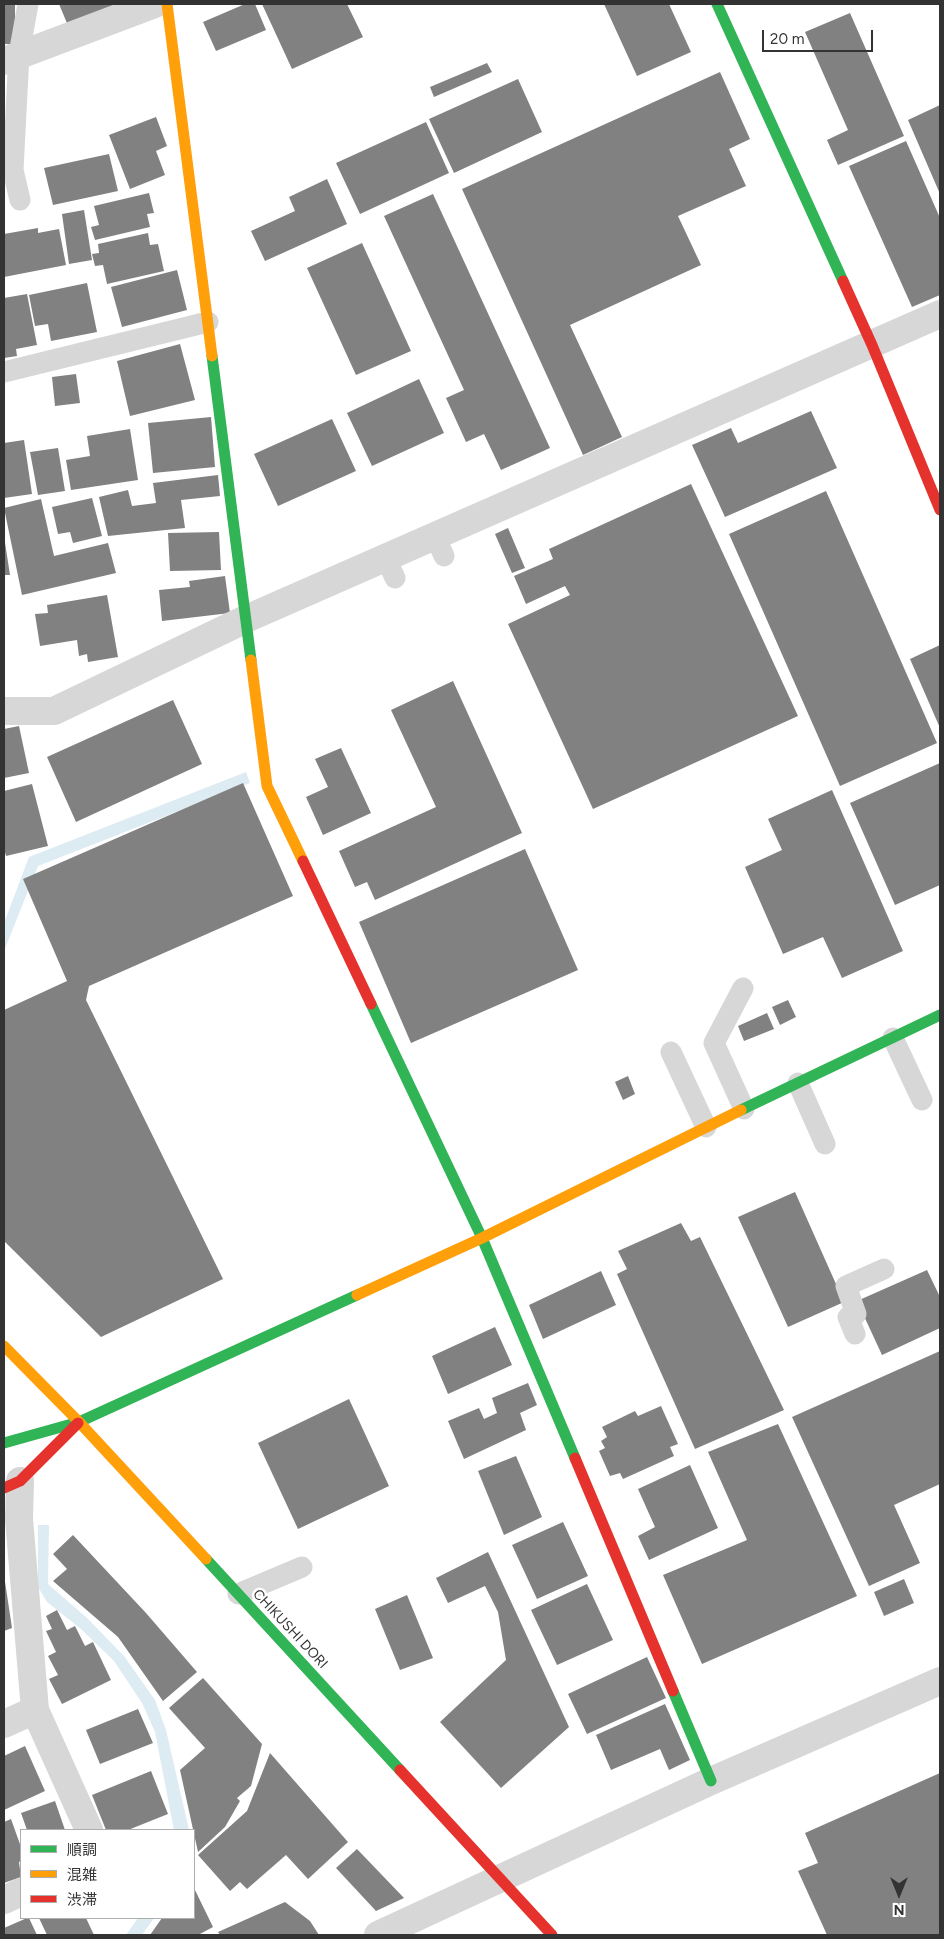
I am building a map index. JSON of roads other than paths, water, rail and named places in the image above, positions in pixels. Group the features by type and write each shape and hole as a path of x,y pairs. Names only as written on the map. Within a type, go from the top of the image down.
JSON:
{"street":[{"path":"11,57 155,4"},
{"path":"167,4 267,786 482,1238 711,1781"},
{"path":"718,4 872,345 940,510"},
{"path":"4,711 54,711 246,619 391,568 940,314"},
{"path":"4,1443 79,1422 482,1238 706,1127 940,1015"},
{"name":"CHIKUSHI DORI","path":"4,1346 79,1422 552,1935"},
{"path":"79,1422 12,1485 19,1519 35,1710 89,1829"},
{"path":"378,1935 501,1880 711,1781 940,1681"},
{"path":"4,1724 35,1710"},
{"path":"4,1900 20,1892"}],"lane":[{"path":"20,200 13,170 11,57 28,4"},
{"path":"4,372 208,322"},
{"path":"743,988 714,1043 744,1109"},
{"path":"893,1038 922,1100"},
{"path":"671,1052 706,1127"},
{"path":"798,1083 825,1144"},
{"path":"855,1334 848,1317 856,1314 846,1286 884,1269"},
{"path":"238,1594 302,1567"}]}
